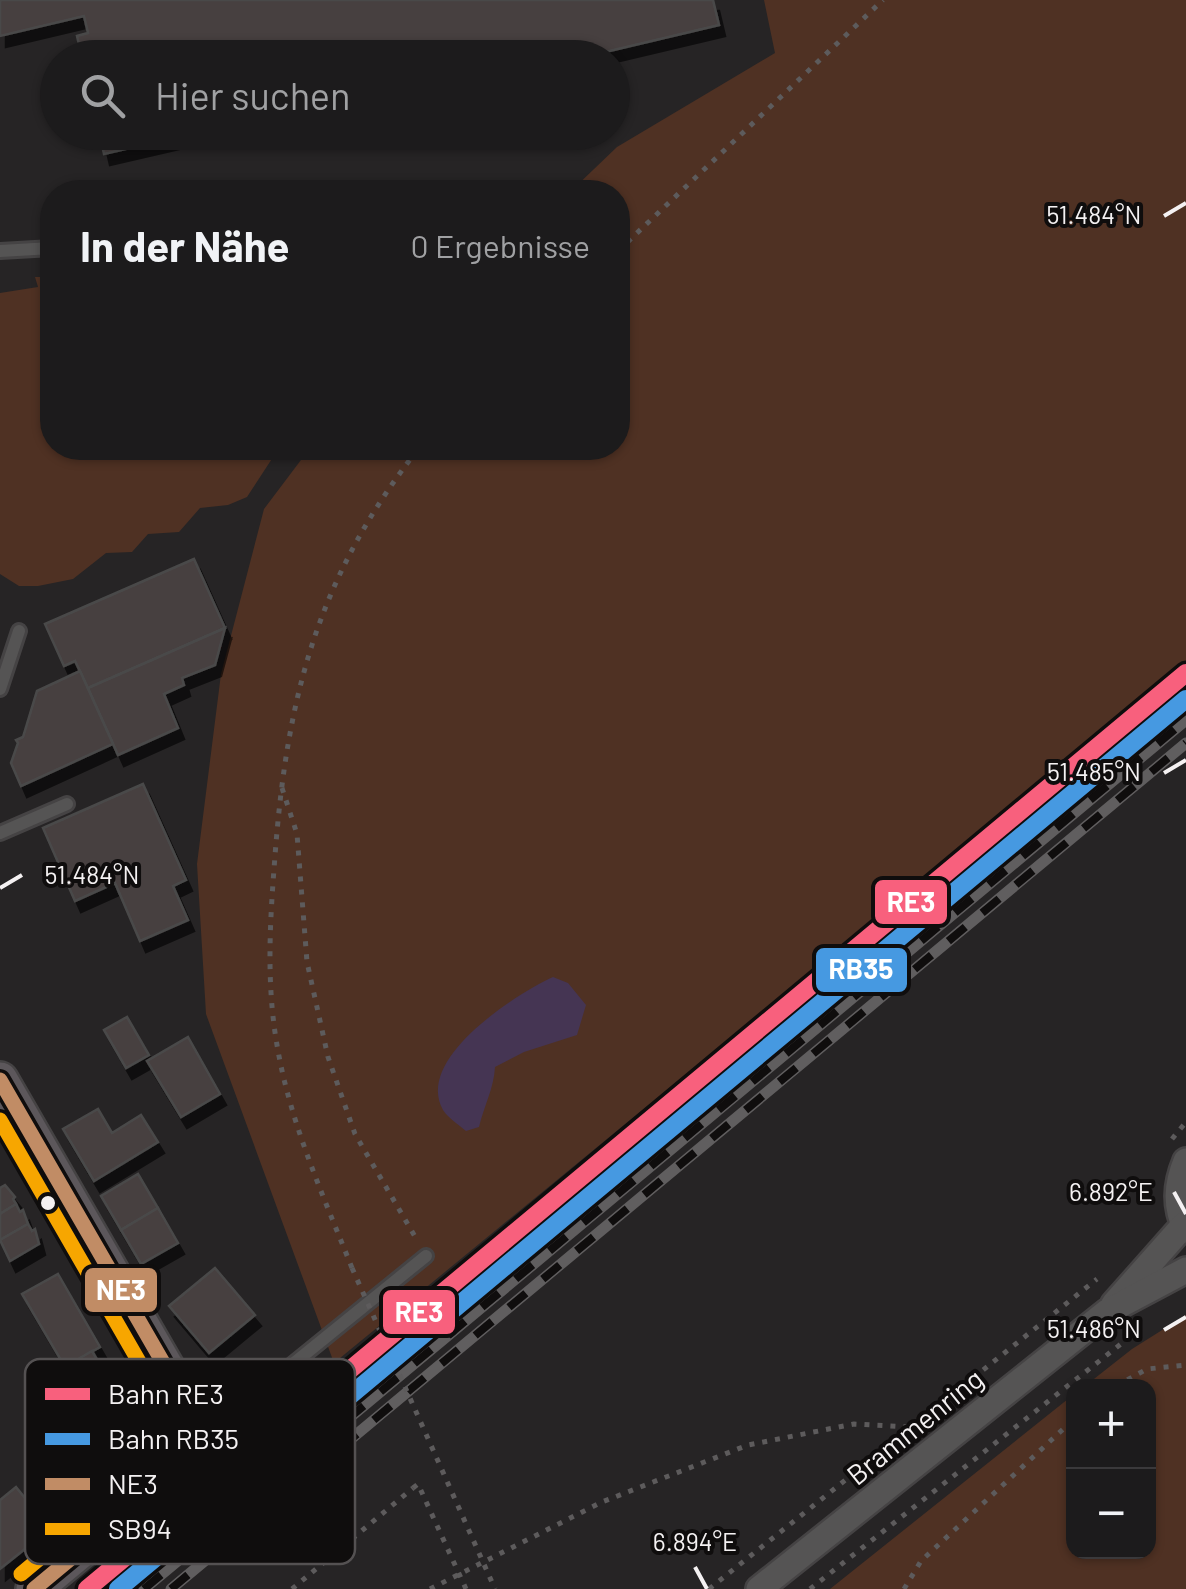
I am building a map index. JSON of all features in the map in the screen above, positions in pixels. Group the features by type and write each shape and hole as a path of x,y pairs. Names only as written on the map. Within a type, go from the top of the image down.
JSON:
{"main road":[{"path":"0,1080 163,1359"},
{"path":"34,1589 64,1564"}],"street":[{"name":"Brammenring","path":"759,1589 1108,1312 1185,1228 1178,1196 1178,1151"},
{"name":"Brammenring","path":"1108,1312 1186,1270"}],"lane":[{"path":"0,251 40,249"},
{"path":"0,689 19,631"},
{"path":"0,834 67,804"},
{"path":"299,1359 426,1256"}],"path":[{"path":"630,240 883,0"},
{"path":"410,460 362,528 326,603 296,694 280,784 269,944 271,1005 300,1138 352,1268 495,1589"},
{"path":"280,784 297,834 307,962 328,1057 355,1134 426,1256"},
{"path":"1178,1151 1186,1122"},
{"path":"708,1589 1111,1268"},
{"path":"810,1589 1154,1318"},
{"path":"1128,1379 1146,1369 1186,1365"},
{"path":"430,1589 602,1502 748,1445 854,1424 911,1427"},
{"path":"904,1589 921,1562 1066,1426"},
{"path":"355,1536 418,1484 466,1589"},
{"path":"292,1589 322,1564"}],"shaded area":[{"path":"764,0 1186,0 1186,664 339,1359 333,1359 206,1014 197,864 221,674 264,509 301,460 630,460 630,180 583,180 614,150 630,150 630,139 775,53"},
{"path":"35,277 40,277 40,460 271,460 247,497 228,505 200,508 179,532 148,534 132,552 106,553 73,579 19,586 0,574 0,293 38,287"},
{"path":"553,977 568,983 586,1005 577,1035 524,1052 495,1067 479,1127 466,1131 443,1110 438,1090 443,1070 455,1050 494,1013"},
{"path":"1186,1315 1186,1589 830,1589 1066,1401 1066,1559 1156,1559 1156,1379 1094,1379"}],"building":[{"path":"0,0 713,0 719,25 630,46 630,40 78,40 77,36 88,33 84,16 0,36"},
{"path":"194,559 225,628 88,688 75,661 64,666 45,624"},
{"path":"225,628 215,665 182,678 184,685 164,694 178,728 118,755 88,688"},
{"path":"80,671 113,744 21,786 11,763 16,740 23,737 37,691"},
{"path":"143,784 186,880 173,886 188,920 140,941 115,883 75,901 43,828"},
{"path":"127,1017 149,1055 126,1068 104,1030"},
{"path":"188,1037 220,1094 181,1117 147,1061"},
{"path":"98,1109 112,1133 141,1115 158,1142 94,1181 63,1129"},
{"path":"138,1174 158,1208 121,1230 101,1196"},
{"path":"5,1185 16,1204 0,1214 0,1188"},
{"path":"16,1204 28,1224 0,1240 0,1214"},
{"path":"158,1208 178,1243 141,1264 121,1230"},
{"path":"28,1224 32,1231 35,1229 39,1244 10,1261 0,1240"},
{"path":"215,1268 255,1315 209,1353 169,1306"},
{"path":"58,1274 100,1347 79,1359 60,1359 22,1294"},
{"path":"92,1351 97,1359 78,1359"},
{"path":"16,1487 25,1498 25,1549 0,1569 0,1500"}],"railway":[{"path":"355,1413 1186,720"},
{"path":"355,1436 1186,743"},
{"path":"144,1589 174,1564"},
{"path":"171,1589 201,1564"}],"rail line":[{"name":"RE3","path":"355,1366 1186,673"},
{"name":"RB35","path":"355,1392 1186,699"},
{"name":"RE3","path":"87,1589 117,1564"},
{"name":"RB35","path":"118,1589 148,1564"}],"transit line":[{"name":"NE3","path":"0,1080 161,1359"},
{"name":"SB94","path":"0,1120 137,1359"},
{"name":"SB94","path":"21,1574 33,1564"},
{"name":"NE3","path":"34,1589 64,1564"}]}
